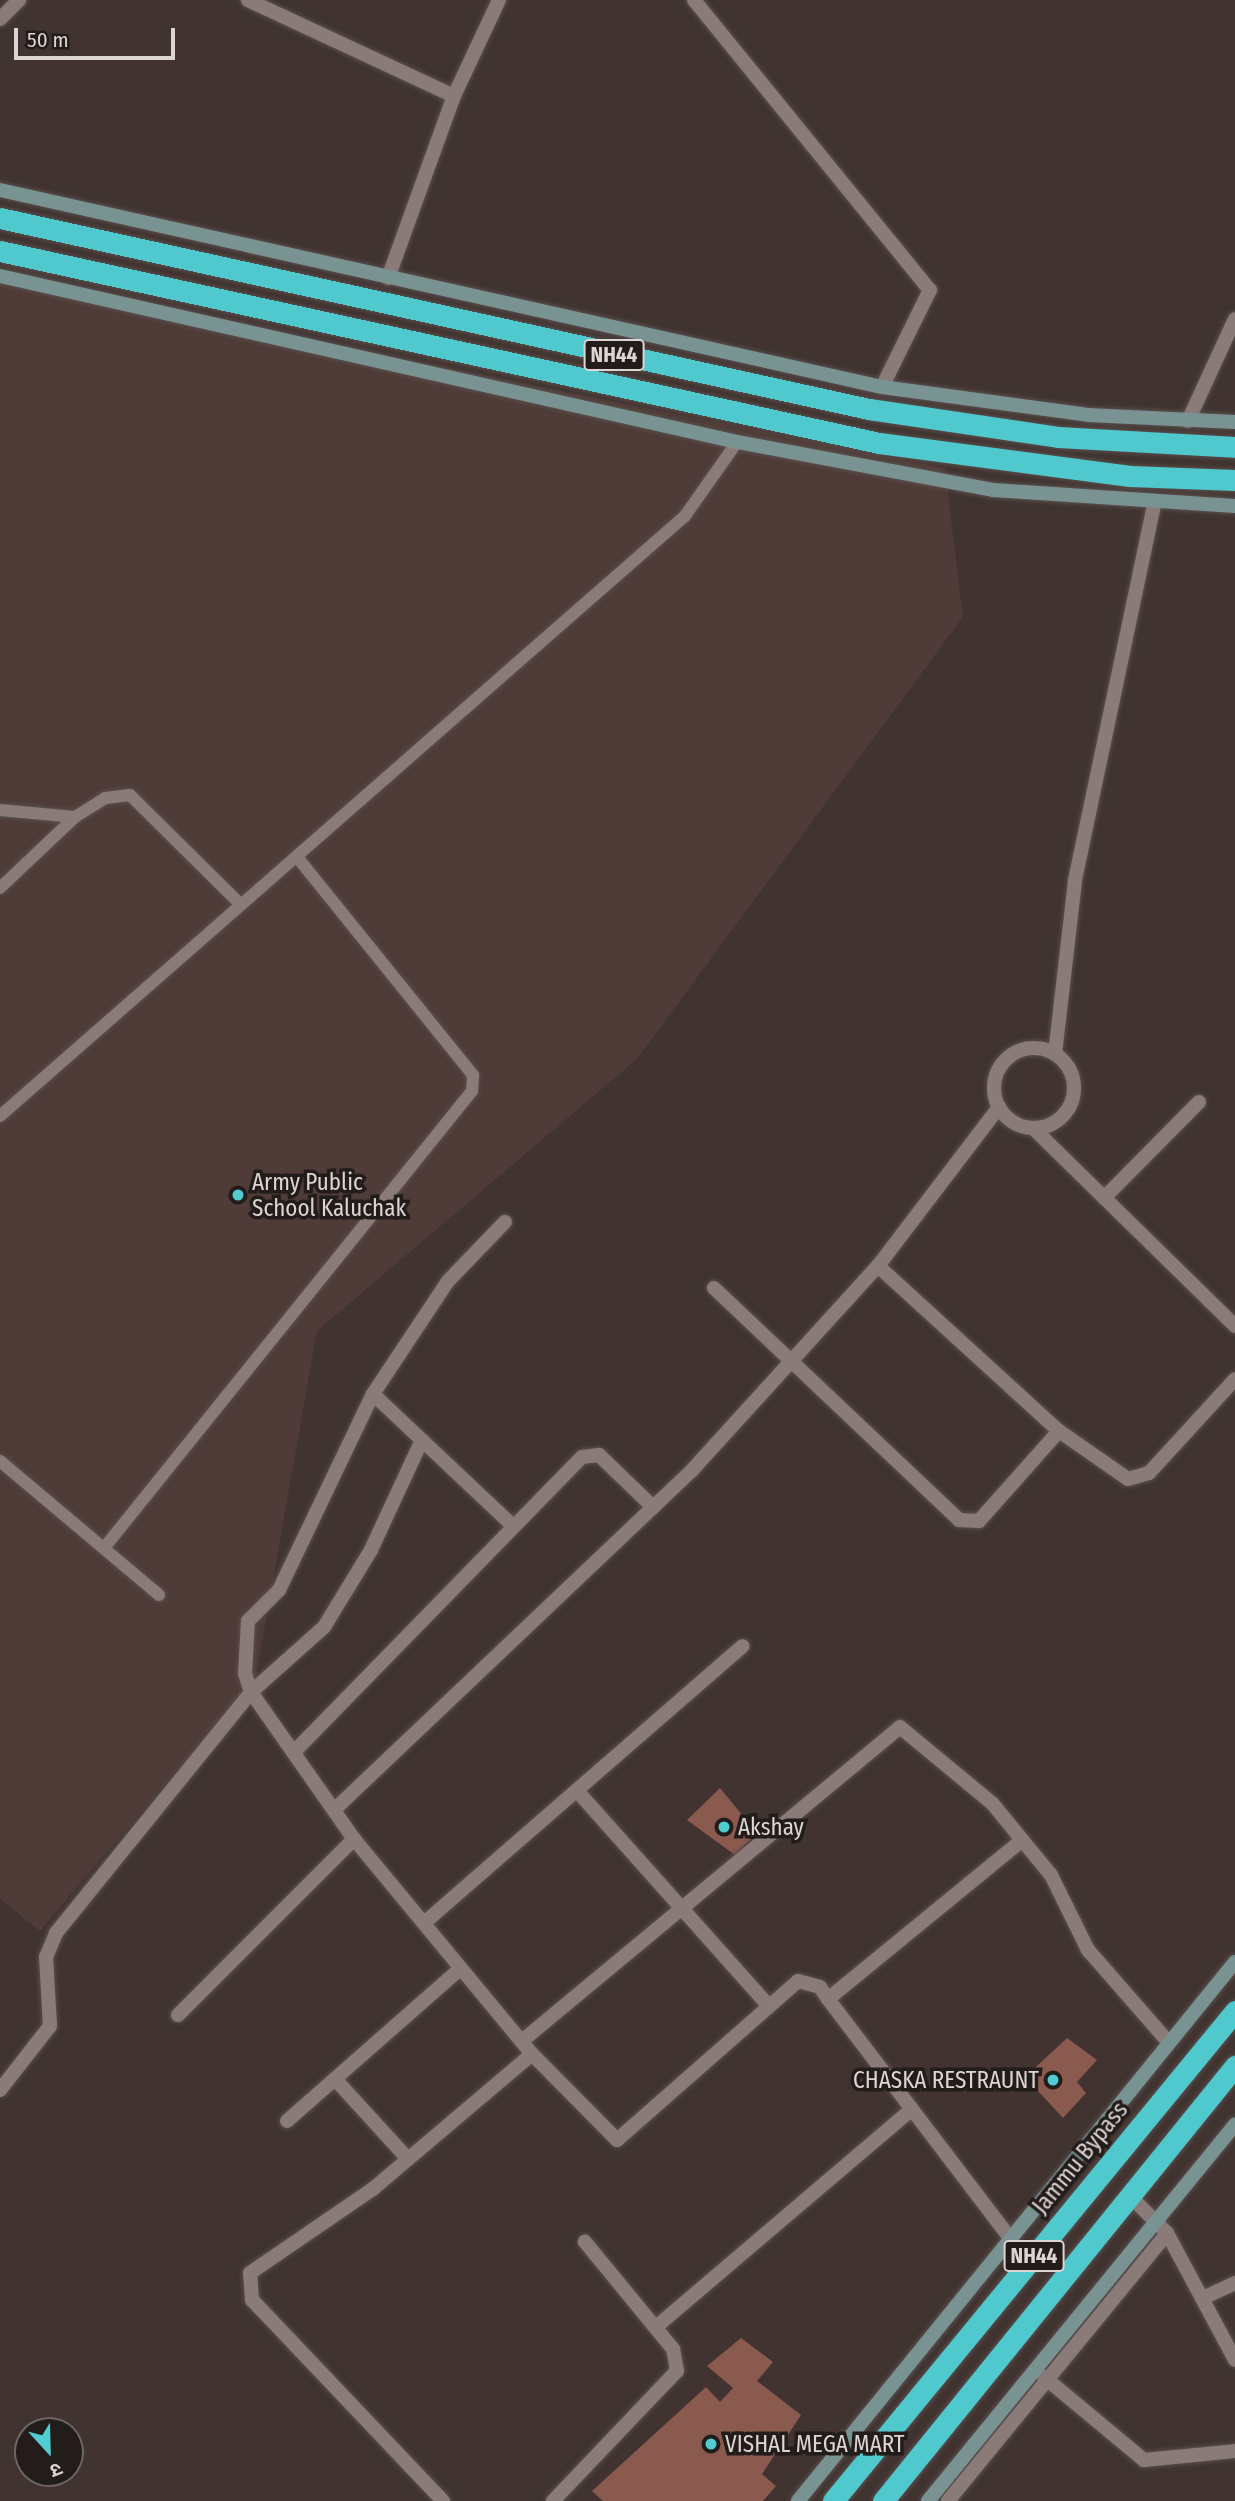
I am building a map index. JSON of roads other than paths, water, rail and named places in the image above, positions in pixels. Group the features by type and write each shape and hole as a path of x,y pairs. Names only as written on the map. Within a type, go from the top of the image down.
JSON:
{"highway":[{"name":"NH44","path":"0,218 869,409 1058,437 1235,447"},
{"name":"NH44","path":"0,251 879,443 1094,473 1235,480"},
{"name":"Jammu Bypass","path":"833,2501 1235,2011"},
{"name":"NH44","path":"883,2501 1235,2066"}],"street":[{"path":"0,19 19,0"},
{"path":"248,0 454,96"},
{"path":"388,278 454,96 499,0"},
{"path":"694,0 930,290 882,387"},
{"path":"0,190 882,387 1188,421 1235,422"},
{"path":"0,276 737,442 993,490 1154,504 1235,506"},
{"path":"1188,421 1235,319"},
{"path":"1055,1054 1074,880 1154,504"},
{"path":"1030,1048 1055,1054 1071,1073 1072,1099 1057,1120 1033,1128 1019,1125 999,1107 994,1082 1006,1059 1030,1048"},
{"path":"1104,1198 1199,1102"},
{"path":"334,1810 653,1507 790,1366 878,1266 999,1107"},
{"path":"1033,1128 1235,1326"},
{"path":"505,1222 448,1281 373,1394 279,1590 248,1621 245,1674 251,1692 354,1839 459,1970 532,2054 617,2140 798,1981 820,1987 1010,2238"},
{"path":"878,1266 1059,1431 1116,1475 1141,1478 1235,1379"},
{"path":"714,1288 790,1366 969,1523 979,1521 1059,1431"},
{"path":"373,1394 512,1525"},
{"path":"0,2090 50,2026 46,1957 56,1933 251,1692 324,1626 371,1550 422,1440"},
{"path":"294,1752 512,1525 591,1453 653,1507"},
{"path":"424,1923 579,1793 743,1646"},
{"path":"522,2041 901,1727 992,1803 1051,1875 1088,1950 1169,2043"},
{"path":"579,1793 769,2006"},
{"path":"178,2015 354,1839"},
{"path":"828,1999 1023,1840"},
{"path":"798,2501 1235,1962"},
{"path":"287,2121 459,1970"},
{"path":"443,2501 268,2319 247,2288 261,2261 408,2159 532,2054"},
{"path":"335,2079 408,2159"},
{"path":"656,2327 912,2109"},
{"path":"928,2501 1235,2124"},
{"path":"1130,2196 1167,2233 1205,2297 1235,2360"},
{"path":"948,2501 1044,2377 1167,2233"},
{"path":"553,2501 677,2371 673,2349 585,2242"},
{"path":"1205,2297 1235,2283"},
{"path":"1044,2377 1144,2460 1235,2451"}],"lane":[{"path":"0,1116 685,516 737,442"},
{"path":"0,888 75,817 105,798 130,794 241,905"},
{"path":"0,810 75,817"},
{"path":"104,1548 472,1091 473,1075 297,857"},
{"path":"0,1461 159,1595"}],"place":[{"name":"Army Public School Kaluchak","path":"238,1195"},
{"name":"Akshay","path":"724,1827"},
{"name":"CHASKA RESTRAUNT","path":"1053,2080"},
{"name":"VISHAL MEGA MART","path":"711,2444"}]}
